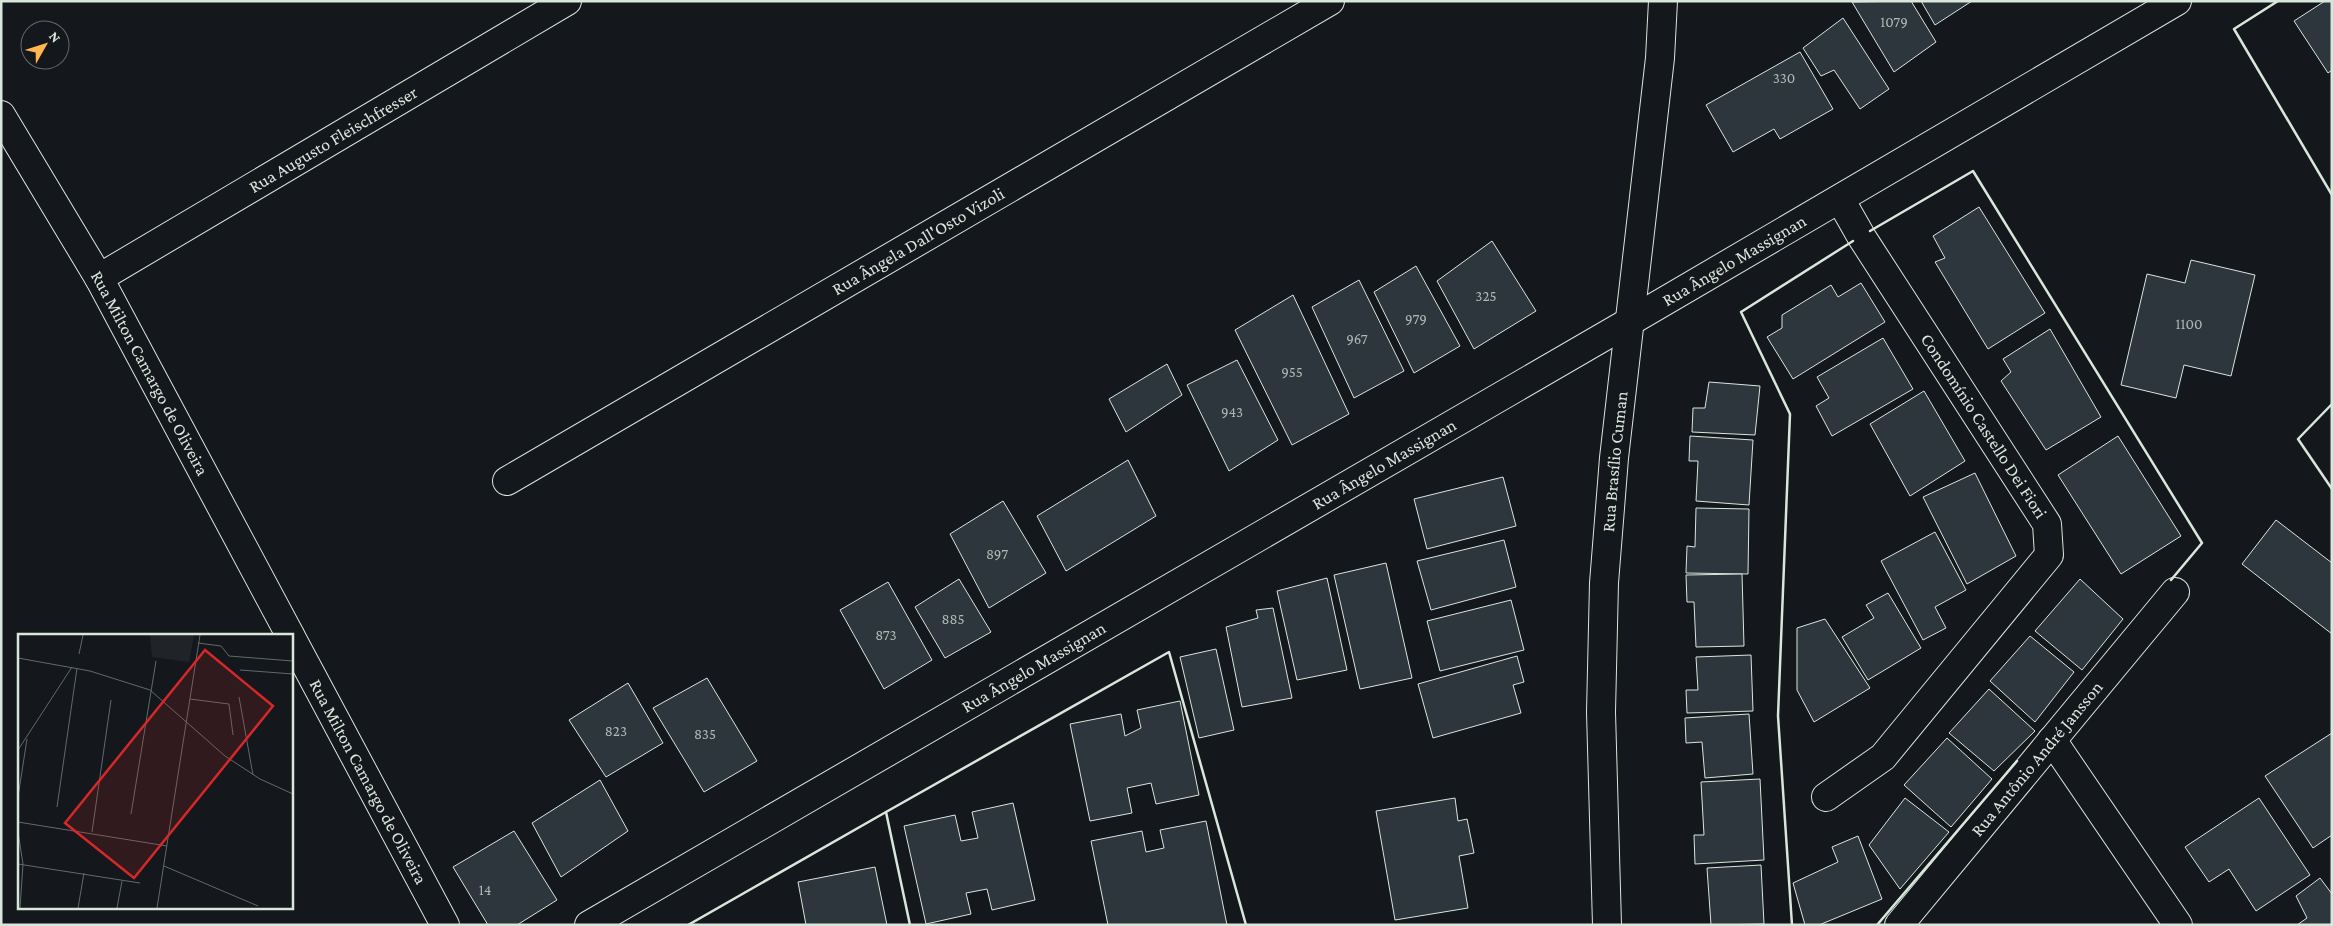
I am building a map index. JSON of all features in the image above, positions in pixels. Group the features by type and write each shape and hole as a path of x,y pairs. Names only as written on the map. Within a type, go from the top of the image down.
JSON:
{"street":[{"name":"Rua Augusto Fleischfresser","path":"100,278 567,1"},
{"name":"Rua Ângela Dall'Osto Vizoli","path":"507,481 1330,1"},
{"name":"Rua Brasílio Cuman","path":"1607,925 1601,712 1604,583 1629,322 1660,58 1664,1"},
{"name":"Rua Ângelo Massignan","path":"589,925 1629,322 2177,1"},
{"name":"Rua Milton Camargo de Oliveira","path":"1,115 100,278 290,634"},
{"name":"Condomínio Castello Dei Fiori","path":"1826,796 1883,758 2049,555 2047,524 1840,199"},
{"name":"Rua Antônio André Jansson","path":"1899,925 2175,592"},
{"name":"Rua Milton Camargo de Oliveira","path":"292,638 446,925"},
{"path":"2052,740 2178,925"}],"building":[{"path":"1911,1 1936,42 1894,72 1852,2"},
{"path":"1921,1 1972,1 1935,25"},
{"path":"2325,1 2332,1 2332,70 2328,73 2294,21"},
{"path":"1843,18 1889,89 1860,109 1834,70 1821,76 1803,48"},
{"path":"1800,52 1833,109 1780,139 1774,129 1733,152 1706,105"},
{"path":"1979,207 2045,313 1988,349 1935,262 1945,258 1933,236"},
{"path":"1492,241 1536,311 1474,349 1437,281"},
{"path":"2191,260 2255,275 2231,376 2184,365 2176,398 2121,385 2147,274 2185,283"},
{"path":"1416,266 1460,346 1414,373 1374,292"},
{"path":"1359,280 1404,371 1354,398 1312,307"},
{"path":"1861,283 1885,322 1793,379 1767,337 1782,328 1782,315 1831,285 1838,297"},
{"path":"1293,295 1349,414 1292,445 1235,330"},
{"path":"2050,329 2101,417 2046,450 2001,381 2011,372 2003,359"},
{"path":"1883,338 1913,389 1832,436 1816,406 1829,398 1817,377"},
{"path":"1237,360 1278,440 1229,471 1187,385"},
{"path":"1167,364 1182,395 1126,432 1109,399"},
{"path":"1709,382 1760,386 1755,435 1692,432 1693,408 1705,408"},
{"path":"1924,391 1965,461 1910,496 1870,424"},
{"path":"1690,436 1753,440 1749,505 1696,501 1698,461 1689,461"},
{"path":"2118,436 2181,536 2121,574 2058,475"},
{"path":"1128,460 1156,516 1066,571 1037,516"},
{"path":"1975,473 2016,556 1967,584 1923,497"},
{"path":"1503,477 1516,526 1427,549 1414,499"},
{"path":"1003,501 1046,573 989,608 950,534"},
{"path":"1696,508 1749,509 1748,574 1686,573 1687,546 1695,547"},
{"path":"2276,520 2332,563 2332,634 2242,564"},
{"path":"1935,532 1966,590 1935,607 1946,628 1923,640 1881,561"},
{"path":"1504,540 1516,587 1431,610 1417,561"},
{"path":"1386,563 1412,678 1360,689 1334,575"},
{"path":"1742,574 1744,646 1696,647 1694,602 1687,602 1686,575"},
{"path":"1327,578 1347,670 1297,680 1277,591"},
{"path":"959,579 991,632 945,658 915,607"},
{"path":"2080,579 2123,619 2082,670 2035,631"},
{"path":"888,582 932,660 884,689 840,610"},
{"path":"1888,593 1921,648 1868,680 1842,637 1874,618 1866,605"},
{"path":"1511,600 1524,650 1440,671 1427,621"},
{"path":"1273,608 1292,698 1242,707 1226,627 1258,618 1256,610"},
{"path":"1825,619 1870,688 1814,722 1797,690 1797,628"},
{"path":"2030,636 2074,672 2035,722 1990,681"},
{"path":"1216,649 1234,730 1199,738 1180,657"},
{"path":"1751,655 1753,711 1687,713 1686,690 1698,690 1696,657"},
{"path":"1517,656 1524,682 1513,685 1521,713 1433,738 1418,684"},
{"path":"707,678 757,761 704,792 653,708"},
{"path":"628,683 663,743 606,777 569,720"},
{"path":"1989,689 2035,731 1994,771 1949,733"},
{"path":"1180,701 1199,795 1156,804 1151,783 1127,788 1132,813 1090,821 1070,724 1121,714 1125,736 1141,728 1137,710"},
{"path":"1749,714 1753,774 1705,778 1702,742 1686,743 1685,718"},
{"path":"2332,733 2332,835 2313,848 2265,776"},
{"path":"1947,738 1992,779 1951,827 1904,785"},
{"path":"1760,779 1764,860 1695,864 1694,835 1704,835 1701,782"},
{"path":"600,780 628,831 561,877 532,823"},
{"path":"1455,798 1458,821 1467,819 1474,853 1459,856 1468,908 1395,920 1376,811"},
{"path":"1905,798 1949,832 1900,889 1869,845"},
{"path":"2259,798 2310,875 2256,911 2229,869 2209,882 2185,847"},
{"path":"1013,803 1035,900 992,910 987,889 966,893 971,914 926,924 904,826 955,815 961,841 978,838 972,812"},
{"path":"1206,821 1227,925 1108,925 1091,841 1142,831 1146,852 1164,848 1160,830"},
{"path":"514,831 557,900 517,925 488,925 453,867"},
{"path":"1858,836 1882,899 1819,925 1805,925 1793,883 1838,862 1832,847"},
{"path":"1761,865 1764,924 1711,925 1707,868"},
{"path":"875,867 887,925 806,925 798,882"},
{"path":"2320,878 2332,894 2332,925 2297,925 2307,918 2296,896"}],"wall":[{"path":"2278,1 2234,29 2332,195"},
{"path":"1870,231 1973,171 2202,543 2171,580"},
{"path":"1792,925 1778,716 1790,414 1741,312 1853,241"},
{"path":"2332,404 2298,439 2332,489"},
{"path":"910,925 886,812 1169,652 1246,925"},
{"path":"1877,925 2017,761"},
{"path":"688,925 886,812"}]}
